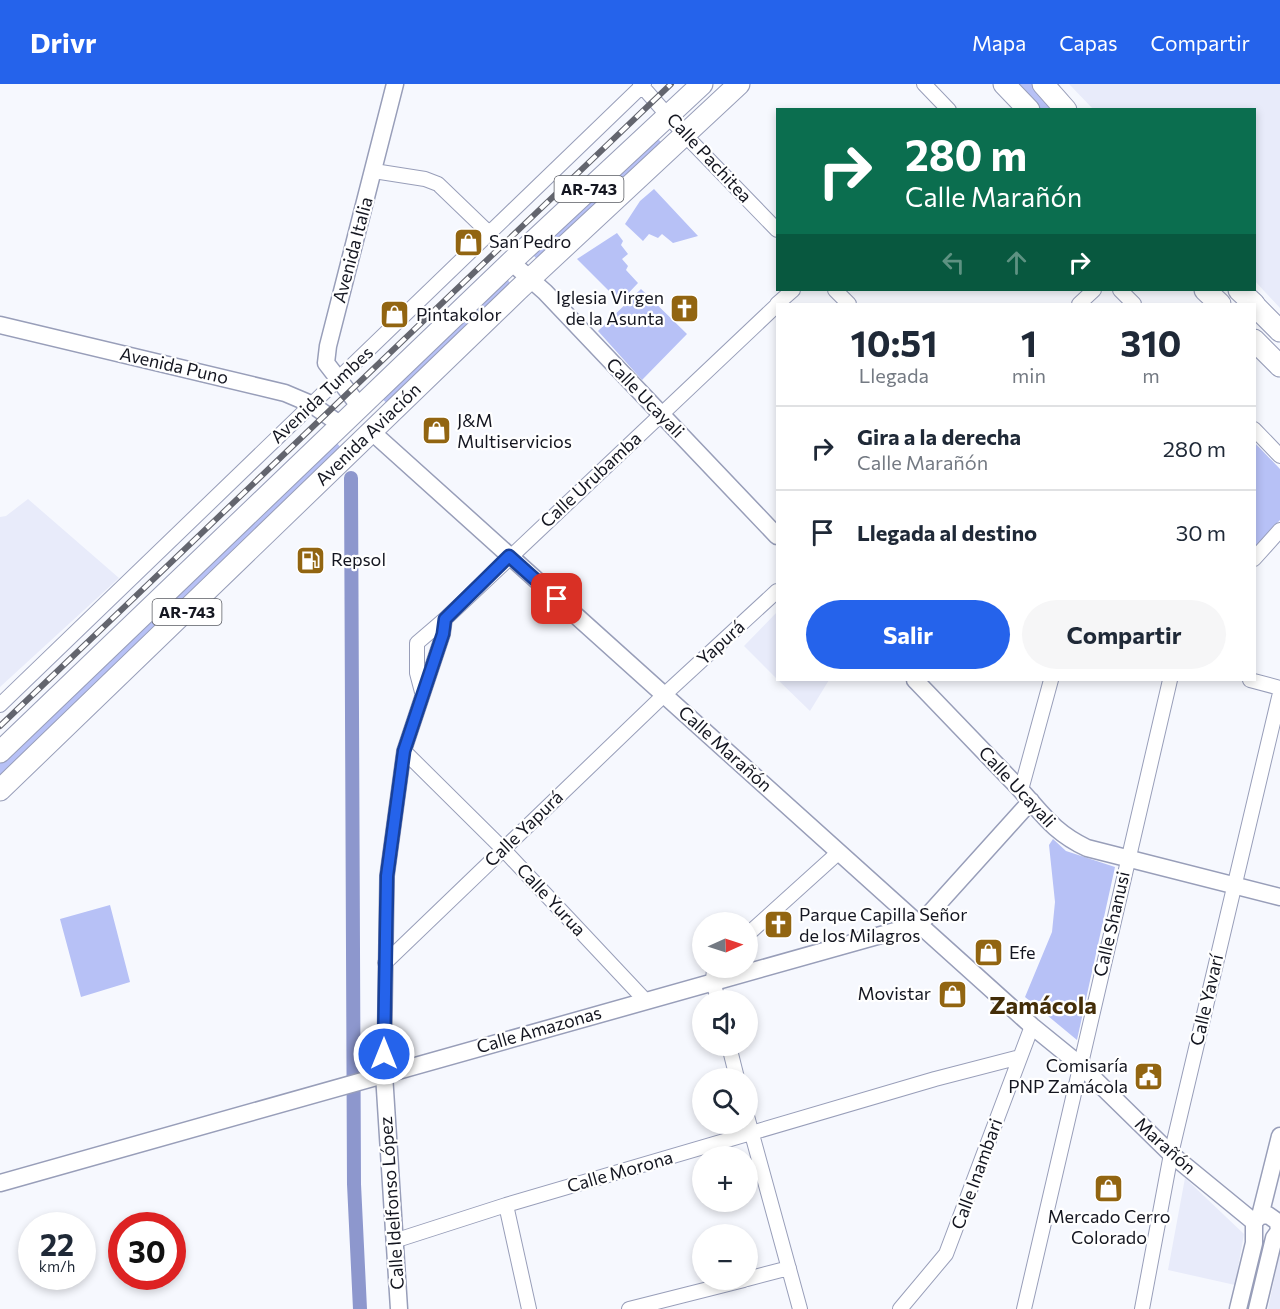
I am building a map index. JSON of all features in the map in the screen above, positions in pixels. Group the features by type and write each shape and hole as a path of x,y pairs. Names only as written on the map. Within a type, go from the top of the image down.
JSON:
{"main road":[{"name":"Avenida Aviación","path":"0,752 511,262 702,84"},
{"name":"Avenida Aviación","path":"0,790 529,280 739,84"},
{"path":"1004,84 1027,108"},
{"path":"1042,84 1064,108"},
{"path":"1206,291 1219,303"},
{"path":"1240,291 1252,303"},
{"path":"1256,307 1280,331"},
{"path":"1256,342 1280,366"}],"street":[{"name":"Avenida Italia","path":"360,406 326,363 328,346 395,84"},
{"path":"924,84 947,108"},
{"name":"Calle Pachitea","path":"642,85 684,134 776,229"},
{"name":"Avenida Tumbes","path":"0,705 642,85"},
{"path":"374,171 438,184 490,234"},
{"name":"Calle Ucayali","path":"511,262 545,292 776,535"},
{"name":"Calle Urubamba","path":"779,303 792,291"},
{"path":"836,291 848,303"},
{"path":"1080,303 1093,291"},
{"path":"1121,291 1133,303"},
{"name":"Calle Urubamba","path":"509,556 776,306"},
{"name":"Avenida Puno","path":"0,325 285,393 311,404 341,425"},
{"path":"1256,431 1280,456"},
{"name":"Calle Marañón","path":"372,432 1032,1026 1080,1065"},
{"path":"1256,557 1280,530"},
{"path":"422,692 417,673 417,643 445,619 509,556"},
{"name":"Yapurá","path":"664,695 776,592"},
{"name":"Calle Idelfonso López","path":"399,1309 376,1077 385,963 387,876 404,751 443,634 445,619"},
{"name":"Calle Ucayali","path":"916,681 1026,796 1047,822 1068,838 1087,848 1280,897"},
{"path":"920,924 1026,796 1051,681"},
{"name":"Calle Shanusi","path":"1024,1309 1170,681"},
{"path":"1254,681 1280,688"},
{"name":"Calle Yavarí","path":"1142,1309 1171,1154 1280,693"},
{"name":"Calle Yapurá","path":"385,963 664,695"},
{"name":"Calle Yurua","path":"404,751 503,849 644,999"},
{"path":"758,926 839,852"},
{"name":"Calle Amazonas","path":"758,963 920,924"},
{"name":"Calle Amazonas","path":"0,1183 644,999 702,978"},
{"name":"Calle Inambari","path":"900,1309 946,1254 1032,1026"},
{"name":"Calle Morona","path":"758,1132 1020,1057"},
{"name":"Marañón","path":"1080,1065 1171,1154 1256,1224"},
{"path":"752,1134 800,1309"},
{"name":"Calle Morona","path":"394,1241 506,1205 752,1134"},
{"path":"1238,1309 1256,1224 1280,1136"},
{"path":"506,1205 530,1309"},
{"path":"1256,1224 1268,1215 1276,1230 1257,1309"},
{"path":"1256,1224 1262,1240 1276,1230"},
{"path":"758,1276 789,1268"},
{"path":"629,1309 703,1290"}],"shaded area":[{"path":"1015,84 1032,84 1055,108 1039,108"},
{"path":"1069,84 1280,84 1280,308 1256,282 1256,108 1092,108"},
{"path":"654,135 664,145 540,262 530,252"},
{"path":"654,189 698,236 673,243 662,234 658,238 649,234 643,241 625,224 640,201"},
{"path":"617,233 623,241 621,245 628,254 622,259 628,266 626,270 638,283 620,302 577,259"},
{"path":"504,276 512,285 389,405 380,397"},
{"path":"641,289 687,334 642,380 598,331"},
{"path":"335,441 343,450 0,780 0,763"},
{"path":"1256,444 1280,469 1280,520 1256,546"},
{"path":"28,499 119,578 0,687 0,517 6,516"},
{"path":"776,613 776,678 744,646"},
{"path":"779,681 828,681 810,711"},
{"path":"1053,839 1066,851 1115,867 1077,1040 1025,997 1052,932 1055,902 1049,845"},
{"path":"110,905 130,982 81,997 60,919"},
{"path":"1185,1178 1244,1234 1235,1285 1168,1270"},
{"path":"1280,1252 1280,1309 1268,1309"}],"waterway":[{"path":"351,478 354,1184 360,1309"}],"railway":[{"path":"0,726 671,84"}],"place":[{"name":"San Pedro","path":"468,242"},
{"name":"Iglesia Virgen de la Asunta","path":"685,308"},
{"name":"Pintakolor","path":"395,315"},
{"name":"J&M Multiservicios","path":"436,431"},
{"name":"Repsol","path":"310,560"},
{"name":"Parque Capilla Señor de los Milagros","path":"778,925"},
{"name":"Efe","path":"988,953"},
{"name":"Movistar","path":"952,994"},
{"name":"Comisaría PNP Zamácola","path":"1149,1076"},
{"name":"Mercado Cerro Colorado","path":"1109,1188"}],"district":[{"name":"Zamácola","path":"1043,1006"}],"route":[{"path":"384,1054 387,876 404,751 443,634 445,619 509,556 557,599"}]}
